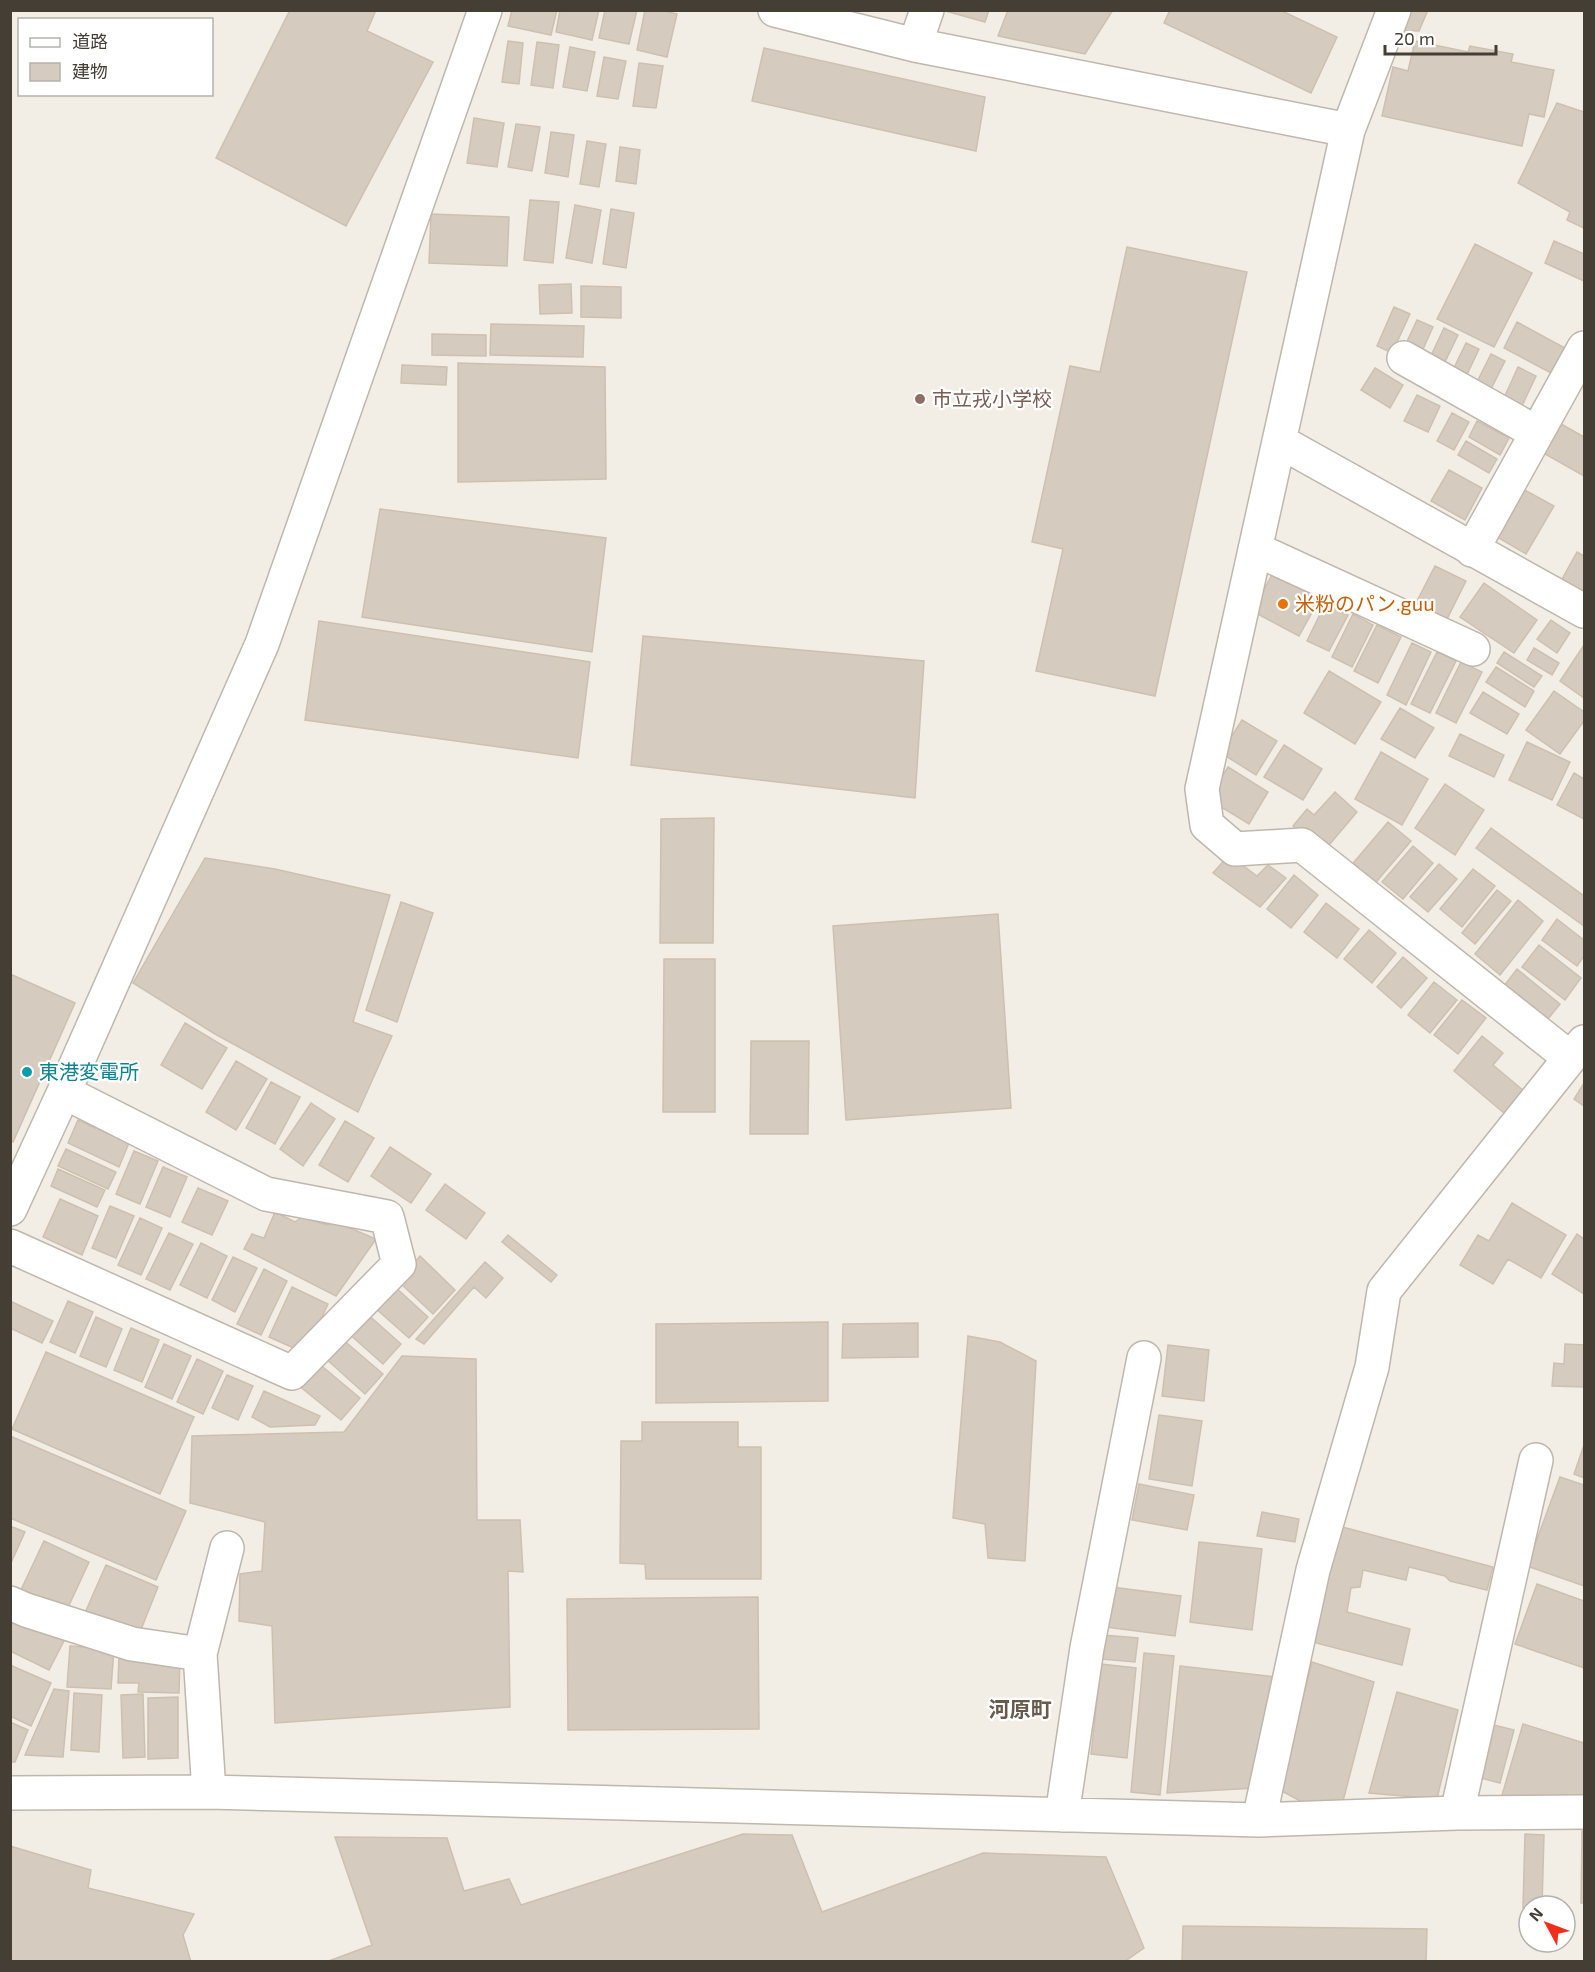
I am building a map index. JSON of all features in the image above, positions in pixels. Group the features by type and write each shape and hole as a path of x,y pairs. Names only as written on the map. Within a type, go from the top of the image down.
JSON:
{"street":[{"path":"10,1209 262,644 485,10"},
{"path":"775,10 915,45 1348,130"},
{"path":"915,45 927,10"},
{"path":"1259,1820 1313,1570 1372,1367 1384,1291 1577,1050 1302,845 1235,849 1207,825 1202,789 1348,130 1394,10"},
{"path":"1472,550 1584,348"},
{"path":"1404,358 1537,433"},
{"path":"1279,441 1584,611"},
{"path":"1255,549 1473,649"},
{"path":"10,1246 292,1373 399,1264 387,1217 266,1194 64,1092"},
{"path":"1062,1815 1087,1648 1144,1358"},
{"path":"1457,1813 1536,1460"},
{"path":"209,1792 200,1654 226,1548"},
{"path":"10,1603 132,1644 200,1654"},
{"path":"10,1793 209,1792 1259,1820 1457,1813 1584,1812"}],"building":[{"path":"290,10 376,10 367,31 433,62 346,226 216,158"},
{"path":"512,10 557,10 551,35 508,26"},
{"path":"560,10 599,10 592,40 556,32"},
{"path":"605,10 637,10 629,44 599,38"},
{"path":"645,10 661,10 677,14 667,57 637,50"},
{"path":"942,10 989,10 985,22"},
{"path":"1008,10 1113,10 1085,54 998,36"},
{"path":"1170,10 1280,10 1337,37 1311,93 1164,23"},
{"path":"1400,10 1428,10 1419,31 1392,30"},
{"path":"508,41 523,43 519,84 502,82"},
{"path":"1415,41 1468,52 1470,46 1513,54 1511,62 1554,70 1544,117 1529,114 1522,146 1382,116 1393,67 1408,71"},
{"path":"537,42 559,45 553,88 531,85"},
{"path":"570,47 595,52 587,91 563,87"},
{"path":"764,48 985,97 976,151 752,101"},
{"path":"604,57 626,61 618,99 597,96"},
{"path":"639,63 663,66 656,108 633,106"},
{"path":"1557,103 1584,112 1584,228 1567,220 1570,212 1518,183"},
{"path":"474,118 504,123 497,167 467,163"},
{"path":"516,124 540,127 532,171 508,167"},
{"path":"551,132 574,135 568,177 545,173"},
{"path":"587,141 606,144 599,187 580,184"},
{"path":"620,147 640,150 636,184 616,181"},
{"path":"530,200 559,202 553,263 524,260"},
{"path":"575,205 601,210 592,263 566,258"},
{"path":"611,209 634,213 626,268 603,264"},
{"path":"431,214 509,217 507,266 429,263"},
{"path":"1554,241 1584,254 1584,281 1545,263"},
{"path":"1475,244 1532,273 1494,347 1437,319"},
{"path":"1127,247 1247,272 1155,696 1036,671 1063,549 1032,542 1070,366 1100,372"},
{"path":"571,284 572,313 540,314 539,285"},
{"path":"581,286 621,287 621,318 581,317"},
{"path":"1394,307 1410,314 1392,353 1377,346"},
{"path":"1417,320 1433,327 1420,356 1404,348"},
{"path":"1517,322 1565,348 1551,373 1504,348"},
{"path":"491,324 584,326 583,357 490,355"},
{"path":"1444,328 1458,335 1441,370 1427,364"},
{"path":"432,334 486,335 486,356 432,355"},
{"path":"1466,343 1479,349 1464,381 1451,374"},
{"path":"1491,354 1505,361 1490,391 1476,384"},
{"path":"458,363 605,367 606,479 458,482"},
{"path":"402,365 447,367 446,385 401,383"},
{"path":"1518,367 1536,376 1521,408 1503,400"},
{"path":"1375,368 1403,385 1390,408 1361,390"},
{"path":"1417,395 1440,406 1428,432 1404,421"},
{"path":"1452,413 1469,422 1454,450 1437,441"},
{"path":"1554,420 1584,437 1584,476 1538,450"},
{"path":"1477,421 1509,438 1500,455 1469,437"},
{"path":"1466,441 1497,459 1489,473 1458,455"},
{"path":"1449,470 1482,488 1465,520 1431,501"},
{"path":"1519,487 1554,506 1526,554 1492,534"},
{"path":"380,509 606,538 592,652 362,617"},
{"path":"1577,552 1584,556 1584,594 1561,581"},
{"path":"1435,566 1466,581 1447,619 1416,603"},
{"path":"1273,573 1320,598 1299,636 1252,611"},
{"path":"1484,583 1537,620 1514,653 1460,617"},
{"path":"1325,604 1348,615 1329,651 1307,641"},
{"path":"1353,614 1373,625 1352,667 1332,657"},
{"path":"1551,620 1570,633 1557,653 1537,639"},
{"path":"319,621 590,662 578,758 305,720"},
{"path":"1377,625 1401,637 1378,683 1354,671"},
{"path":"643,636 924,661 915,798 631,765"},
{"path":"1412,643 1431,652 1406,705 1387,695"},
{"path":"1584,645 1584,698 1560,681"},
{"path":"1534,648 1559,663 1552,675 1527,660"},
{"path":"1437,652 1456,661 1430,713 1411,704"},
{"path":"1504,652 1542,676 1534,687 1497,663"},
{"path":"1461,662 1482,672 1456,723 1436,713"},
{"path":"1496,667 1534,691 1525,707 1486,682"},
{"path":"1329,671 1381,702 1355,744 1304,713"},
{"path":"1554,691 1584,712 1584,721 1560,754 1526,730"},
{"path":"1483,692 1519,714 1507,734 1470,713"},
{"path":"1400,708 1434,728 1415,758 1381,739"},
{"path":"1242,720 1277,741 1256,775 1221,753"},
{"path":"1460,734 1504,755 1494,777 1449,756"},
{"path":"1527,742 1570,762 1552,800 1509,780"},
{"path":"1284,745 1322,769 1303,800 1264,777"},
{"path":"1381,752 1428,779 1402,825 1355,799"},
{"path":"1228,767 1268,792 1249,824 1208,799"},
{"path":"1574,773 1584,779 1584,819 1557,805"},
{"path":"1445,784 1484,810 1455,855 1415,828"},
{"path":"1335,792 1357,812 1324,851 1293,826 1307,809 1314,815"},
{"path":"714,818 713,943 660,943 661,819"},
{"path":"1388,822 1411,841 1372,887 1349,868"},
{"path":"1491,828 1584,896 1584,926 1476,848"},
{"path":"1413,846 1433,863 1403,899 1382,882"},
{"path":"1229,855 1257,876 1268,865 1286,878 1260,907 1213,873"},
{"path":"205,858 275,869 390,895 353,1022 392,1036 358,1112 215,1034 133,983"},
{"path":"1439,864 1457,879 1428,912 1410,897"},
{"path":"1473,869 1495,886 1462,927 1440,909"},
{"path":"1294,875 1318,895 1291,928 1267,909"},
{"path":"1497,890 1511,901 1475,944 1462,933"},
{"path":"1518,900 1543,921 1500,975 1475,954"},
{"path":"401,902 433,913 397,1022 366,1010"},
{"path":"1326,903 1359,929 1337,958 1304,932"},
{"path":"998,914 1011,1108 846,1120 833,926"},
{"path":"1557,919 1584,940 1584,956 1577,966 1542,940"},
{"path":"1369,930 1396,953 1372,983 1344,959"},
{"path":"1539,945 1581,978 1565,1000 1522,967"},
{"path":"1403,957 1427,978 1401,1008 1377,987"},
{"path":"664,959 715,959 715,1112 663,1112"},
{"path":"1517,969 1560,1004 1543,1025 1500,991"},
{"name":"東港変電所","path":"10,974 75,1003 13,1142 10,1141"},
{"path":"1434,982 1457,1000 1430,1033 1408,1015"},
{"path":"1462,1000 1486,1018 1458,1054 1434,1035"},
{"path":"185,1023 227,1048 202,1089 161,1065"},
{"path":"1482,1036 1503,1053 1493,1065 1524,1091 1504,1113 1454,1071"},
{"path":"751,1041 809,1041 808,1134 750,1134"},
{"path":"236,1061 267,1079 236,1130 206,1112"},
{"path":"271,1082 300,1097 275,1144 246,1128"},
{"path":"1584,1083 1584,1106 1574,1099"},
{"path":"311,1103 335,1119 303,1166 280,1149"},
{"path":"78,1120 129,1143 119,1167 68,1143"},
{"path":"345,1121 374,1138 348,1182 319,1165"},
{"path":"390,1147 431,1174 411,1203 371,1176"},
{"path":"66,1149 116,1172 108,1189 58,1166"},
{"path":"134,1151 158,1161 140,1204 116,1194"},
{"path":"163,1167 187,1177 170,1217 146,1207"},
{"path":"58,1169 105,1190 97,1207 51,1186"},
{"path":"445,1184 485,1213 466,1239 426,1210"},
{"path":"198,1188 228,1201 212,1235 182,1222"},
{"path":"60,1199 98,1216 82,1255 43,1237"},
{"path":"1512,1203 1566,1235 1541,1278 1508,1259 1493,1284 1460,1265 1478,1235 1489,1241"},
{"path":"110,1206 134,1216 116,1258 92,1248"},
{"path":"275,1212 295,1222 302,1217 328,1225 331,1220 376,1239 336,1296 244,1249 252,1234 264,1238"},
{"path":"140,1218 162,1228 141,1275 118,1265"},
{"path":"169,1233 193,1244 170,1290 146,1279"},
{"path":"1577,1234 1584,1239 1584,1294 1552,1274"},
{"path":"508,1235 557,1275 551,1282 502,1242"},
{"path":"201,1243 227,1256 207,1298 180,1285"},
{"path":"420,1256 455,1290 433,1314 398,1281"},
{"path":"233,1257 257,1268 235,1312 212,1300"},
{"path":"485,1262 503,1278 486,1298 474,1287 424,1344 416,1339"},
{"path":"264,1269 287,1281 261,1335 237,1324"},
{"path":"394,1286 428,1317 409,1338 375,1308"},
{"path":"292,1287 328,1304 305,1353 269,1337"},
{"path":"10,1301 53,1321 42,1343 10,1328"},
{"path":"68,1301 93,1312 75,1353 50,1342"},
{"path":"365,1312 401,1344 383,1364 347,1332"},
{"path":"96,1317 122,1329 106,1367 80,1356"},
{"path":"828,1322 828,1401 656,1403 656,1324"},
{"path":"918,1323 918,1357 842,1358 843,1324"},
{"path":"131,1328 159,1340 142,1382 114,1370"},
{"path":"968,1336 1000,1342 1036,1361 1025,1561 988,1558 985,1524 953,1518"},
{"path":"341,1338 383,1374 365,1394 324,1357"},
{"path":"164,1344 191,1356 172,1399 145,1387"},
{"path":"1565,1344 1584,1345 1584,1387 1552,1386 1554,1363 1564,1364"},
{"path":"1168,1345 1209,1350 1204,1401 1162,1396"},
{"path":"46,1352 194,1417 160,1494 12,1429"},
{"path":"402,1356 476,1359 477,1520 520,1520 523,1572 508,1571 510,1707 275,1723 272,1626 239,1621 240,1574 262,1571 265,1522 190,1503 192,1436 344,1432"},
{"path":"197,1359 223,1371 203,1414 177,1402"},
{"path":"317,1362 360,1398 341,1420 298,1385"},
{"path":"227,1375 253,1386 238,1420 212,1408"},
{"path":"264,1391 320,1416 315,1425 270,1427 252,1417"},
{"path":"1159,1415 1202,1421 1192,1486 1149,1479"},
{"path":"642,1422 738,1422 738,1447 761,1447 761,1579 646,1579 645,1564 620,1563 621,1441 642,1441"},
{"path":"10,1436 186,1511 156,1580 10,1518"},
{"path":"1584,1445 1584,1478 1574,1474"},
{"path":"1560,1477 1584,1485 1584,1586 1527,1566"},
{"path":"1139,1484 1194,1495 1187,1530 1132,1520"},
{"path":"1262,1512 1299,1519 1295,1542 1257,1536"},
{"path":"1335,1525 1493,1567 1487,1590 1450,1581 1445,1576 1409,1567 1406,1580 1363,1570 1360,1587 1351,1588 1347,1612 1410,1629 1402,1665 1316,1643 1317,1590"},
{"path":"10,1526 25,1532 10,1565"},
{"path":"44,1541 89,1562 65,1614 20,1592"},
{"path":"1199,1542 1262,1549 1252,1630 1190,1622"},
{"path":"106,1565 158,1587 138,1637 84,1615"},
{"path":"1537,1584 1584,1601 1584,1668 1515,1644"},
{"path":"1112,1587 1181,1596 1175,1636 1106,1627"},
{"path":"758,1597 759,1729 568,1730 567,1599"},
{"path":"10,1619 65,1639 49,1670 10,1651"},
{"path":"1103,1635 1138,1638 1135,1662 1101,1659"},
{"path":"70,1646 114,1649 111,1689 67,1687"},
{"path":"1144,1653 1174,1656 1160,1795 1131,1792"},
{"path":"119,1655 180,1656 179,1693 138,1692 139,1683 118,1683"},
{"path":"1312,1662 1374,1682 1342,1805 1304,1803 1280,1790"},
{"path":"1101,1664 1136,1668 1127,1758 1091,1754"},
{"path":"10,1665 51,1683 31,1726 10,1716"},
{"path":"1180,1666 1277,1677 1256,1788 1167,1793"},
{"path":"54,1689 69,1691 63,1757 25,1755"},
{"path":"1397,1692 1458,1710 1437,1799 1369,1793"},
{"path":"74,1693 102,1695 99,1752 71,1750"},
{"path":"143,1694 145,1757 123,1758 121,1695"},
{"path":"178,1697 178,1758 148,1759 148,1698"},
{"path":"10,1722 28,1730 15,1762 10,1762"},
{"path":"1486,1723 1514,1730 1500,1783 1473,1776"},
{"path":"1523,1724 1584,1743 1584,1800 1500,1802"},
{"path":"1582,1831 1584,1831 1584,1903 1581,1903"},
{"path":"743,1834 792,1835 822,1912 983,1853 1106,1857 1144,1948 1124,1962 326,1962 372,1945 335,1837 447,1838 464,1891 509,1879 521,1905"},
{"path":"1525,1834 1544,1835 1542,1894 1523,1894"},
{"path":"10,1846 91,1870 88,1888 194,1914 183,1935 191,1962 10,1962"},
{"path":"1183,1926 1427,1929 1426,1962 1182,1962"}],"place":[{"name":"市立戎小学校","path":"920,399"},
{"name":"米粉のパン.guu","path":"1283,604"},
{"name":"東港変電所","path":"27,1072"}],"district":[{"name":"河原町","path":"1020,1710"}]}
